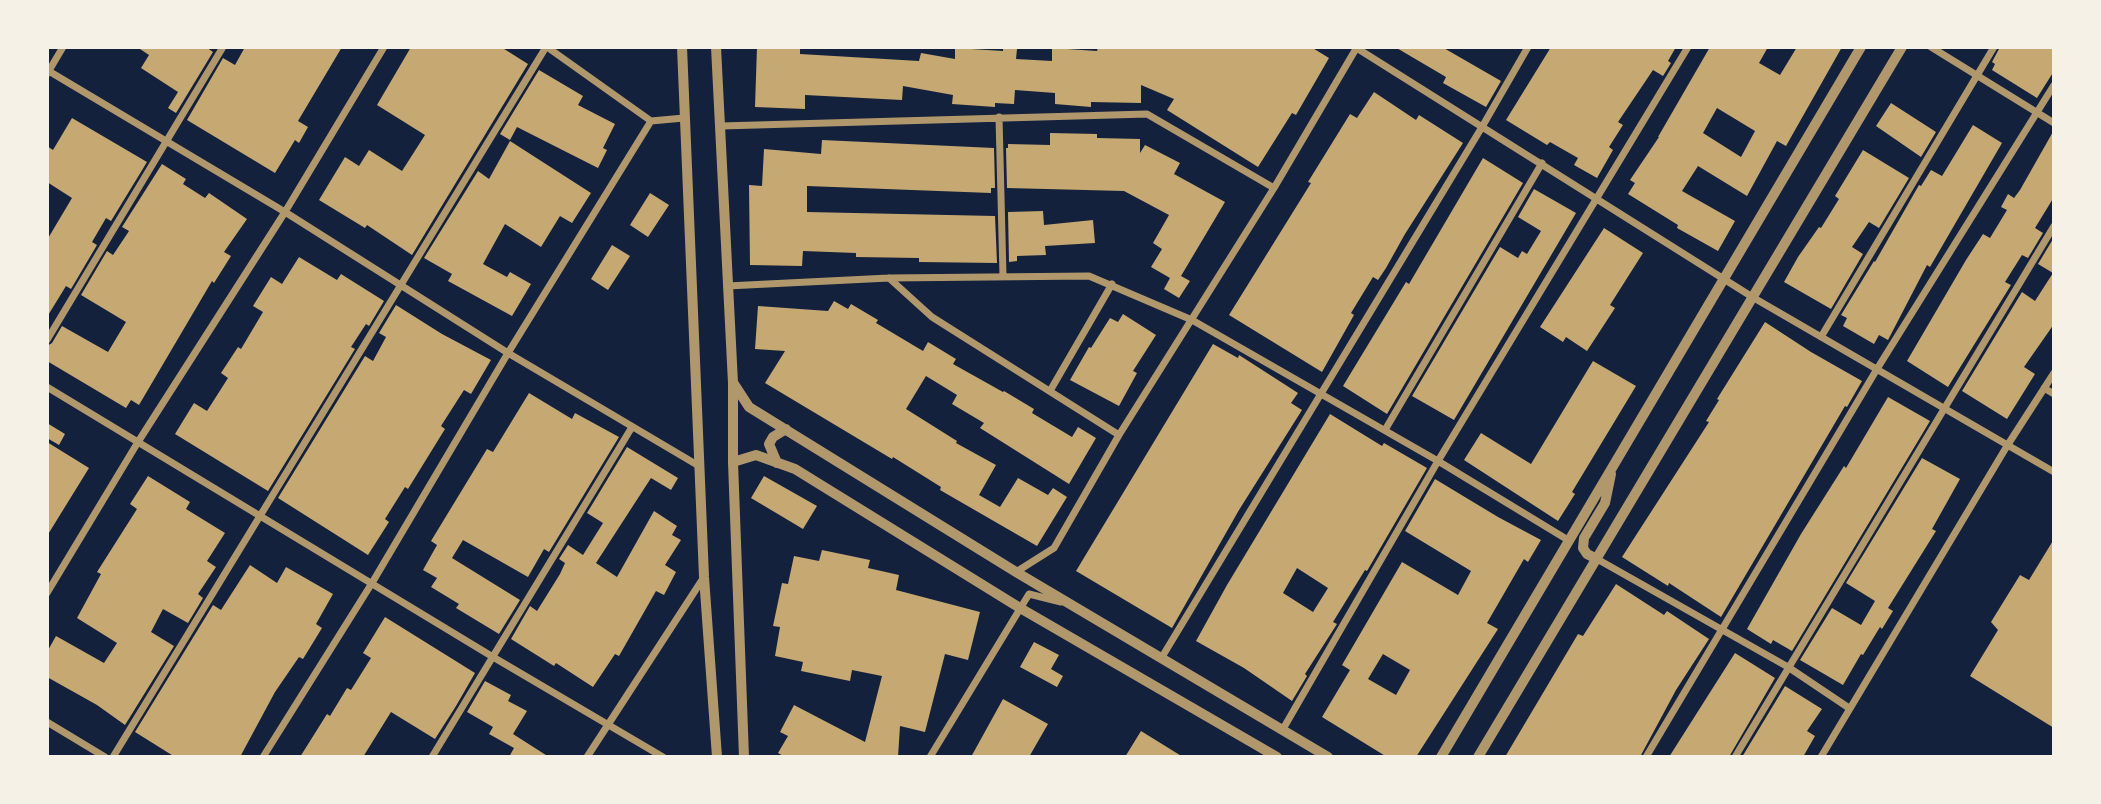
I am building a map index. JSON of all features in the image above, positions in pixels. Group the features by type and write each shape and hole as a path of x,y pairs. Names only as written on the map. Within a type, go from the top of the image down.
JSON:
{"street":[{"path":"63,47 48,72 285,212 508,353 699,466"},
{"path":"47,340 223,47"},
{"path":"47,593 138,442 285,212 383,47"},
{"path":"113,757 547,47 651,121 684,118"},
{"path":"682,47 704,577 717,757"},
{"path":"716,47 733,383 733,462 744,757"},
{"path":"1162,657 1528,47"},
{"path":"1283,729 1438,461 1688,47"},
{"path":"1441,757 1861,47"},
{"path":"1478,757 1902,47"},
{"path":"1931,47 2054,123"},
{"path":"1821,337 1994,47"},
{"path":"1016,572 1054,548 1119,435 1274,188 1356,48 1722,279 2054,472"},
{"path":"1646,757 1877,369 2054,85"},
{"path":"721,126 1147,114 1274,188"},
{"path":"999,117 1003,276"},
{"path":"263,757 372,583 508,353 651,121"},
{"path":"1385,430 1542,163"},
{"path":"1735,757 2054,226"},
{"path":"727,286 889,278 1089,276 1192,320 1438,461 1568,540"},
{"path":"889,278 932,317 1119,435"},
{"path":"1050,391 1112,284"},
{"path":"1821,757 2007,446 2054,373"},
{"path":"733,383 749,407 1016,572 1328,757"},
{"path":"47,387 663,757"},
{"path":"2044,388 2054,394"},
{"path":"432,757 632,428"},
{"path":"777,463 769,444 773,437 786,429"},
{"path":"733,462 756,455 795,470 1261,753 1277,757"},
{"path":"1613,465 1605,503 1584,538 1587,554 1788,667 1849,708"},
{"path":"587,757 704,577"},
{"path":"930,757 1028,594 1073,605"},
{"path":"47,722 105,757"}],"building":[{"path":"137,47 206,47 213,52 176,113 168,108 178,92 141,68 149,55"},
{"path":"245,47 342,47 298,121 308,127 299,143 295,140 275,173 187,120 223,58 235,65"},
{"path":"411,47 501,47 528,64 412,255 367,225 365,228 319,200 345,157 359,166 369,150 402,171 425,135 377,105"},
{"path":"757,47 800,49 800,54 919,61 921,53 955,59 955,48 1003,51 1003,47 1017,49 1016,59 1052,61 1052,48 1097,51 1098,47 1311,47 1329,58 1296,115 1292,113 1258,167 1167,110 1174,99 1141,85 1141,103 1091,102 1091,107 1055,104 1055,93 1015,90 1014,104 995,103 995,107 952,104 953,95 903,86 902,100 805,95 805,109 755,107"},
{"path":"1395,47 1442,47 1501,81 1486,107 1443,83 1446,77"},
{"path":"1551,47 1676,47 1663,76 1653,70 1618,122 1623,125 1609,147 1613,150 1597,178 1574,165 1578,158 1550,142 1547,145 1506,120"},
{"path":"1710,47 1768,47 1759,63 1780,75 1797,47 1842,47 1786,146 1777,141 1747,196 1698,166 1682,191 1735,221 1718,251 1677,228 1678,225 1628,194 1635,183 1630,180","holes":["1717,108 1755,131 1741,157 1703,133"]},
{"path":"2000,47 2054,47 2054,71 2037,98 1992,70 1995,64 1992,62"},
{"path":"539,70 583,96 578,105 615,124 603,148 607,150 598,168 517,127 510,140 500,134"},
{"path":"1374,92 1416,120 1419,115 1463,143 1378,280 1373,277 1351,313 1354,315 1322,372 1229,315 1311,183 1308,182 1350,114 1357,118"},
{"path":"1891,103 1936,132 1921,157 1876,126"},
{"path":"72,118 147,162 111,221 106,218 92,242 97,245 71,289 66,286 47,317 47,240 72,198 47,182 47,146 53,150"},
{"path":"1973,125 2002,143 1930,267 1927,265 1888,340 1879,335 1874,344 1843,326 1847,318 1841,315 1919,185 1921,186 1931,170 1942,176"},
{"path":"2054,130 2054,197 2035,228 2043,233 2028,258 2022,255 2005,282 2011,285 1948,387 1907,361 1983,234 1990,238 2007,210 2001,207 2008,194 2014,198 2020,190"},
{"path":"1050,133 1097,134 1097,138 1140,139 1140,153 1145,145 1180,163 1174,174 1225,202 1181,276 1190,281 1179,298 1164,289 1170,278 1151,267 1162,249 1153,243 1169,215 1124,191 1007,188 1008,144 1050,145"},
{"path":"822,140 994,148 995,188 991,188 991,193 807,186 807,212 995,216 997,263 919,262 919,258 856,257 856,253 803,251 802,266 750,265 749,185 762,186 764,149 821,154"},
{"path":"510,141 591,193 572,223 560,216 541,247 505,224 483,264 507,277 510,272 531,284 512,316 448,281 452,274 424,258 478,171 489,179"},
{"path":"1863,150 1909,178 1879,228 1869,222 1852,247 1863,254 1831,309 1784,282 1798,257 1839,199 1835,196"},
{"path":"1483,158 1523,183 1387,414 1343,386 1406,282 1409,284"},
{"path":"162,164 186,179 183,184 205,198 209,193 247,219 224,252 231,256 214,283 212,281 139,405 131,400 126,408 47,361 47,346 52,343 62,326 108,352 126,322 81,295 107,251 113,255 129,231 122,227"},
{"path":"1534,189 1576,213 1454,420 1412,396 1500,247 1518,258 1522,251 1527,254 1541,231 1518,217"},
{"path":"650,193 669,205 648,237 630,225"},
{"path":"1043,211 1044,225 1093,220 1095,243 1045,246 1046,255 1017,256 1017,261 1009,262 1008,212"},
{"path":"1604,228 1643,253 1610,305 1615,308 1587,351 1566,337 1563,342 1540,327"},
{"path":"2053,239 2054,324 2024,367 2035,374 2007,419 1962,391 2022,292 2035,301 2053,273 2038,264"},
{"path":"612,245 630,256 608,290 591,279"},
{"path":"299,257 337,280 341,274 384,301 369,326 366,324 351,347 355,349 268,491 175,434 194,403 207,411 228,378 221,373 238,347 241,349 263,312 253,306 271,277 282,284"},
{"path":"834,301 848,309 851,304 878,320 876,323 923,351 928,342 956,359 953,364 1034,409 1032,413 1072,437 1078,427 1096,438 1069,484 980,428 984,423 952,404 957,395 926,376 906,409 957,441 956,443 996,465 979,495 1000,507 1018,478 1048,495 1053,488 1067,497 1037,546 940,490 941,487 893,457 892,459 765,383 785,351 755,349 758,306 828,311"},
{"path":"396,305 491,360 471,394 464,390 441,426 445,429 408,489 405,487 385,519 389,522 368,555 278,498 365,356 373,361 386,337 379,333"},
{"path":"1123,314 1156,335 1133,371 1137,373 1119,406 1070,380 1110,318 1118,322"},
{"path":"1765,322 1862,381 1721,617 1669,583 1668,586 1622,557 1709,422 1706,421 1719,400 1717,399"},
{"path":"1213,344 1238,358 1239,355 1298,393 1291,403 1302,410 1239,510 1172,628 1076,571"},
{"path":"1593,361 1636,386 1572,492 1575,494 1558,521 1464,460 1481,433 1531,464"},
{"path":"529,393 572,419 575,413 619,437 549,552 544,549 528,577 463,540 452,558 520,600 499,634 456,608 459,604 431,587 437,578 423,570 437,545 431,541 487,449 493,452"},
{"path":"1888,397 1930,421 1792,651 1773,640 1771,644 1747,629 1801,534 1844,466 1846,468"},
{"path":"1330,414 1382,446 1384,443 1427,468 1367,571 1365,570 1333,622 1337,624 1305,674 1307,676 1292,701 1244,668 1196,641","holes":["1297,568 1328,588 1313,612 1283,593"]},
{"path":"47,423 65,434 59,445 47,438"},
{"path":"47,442 89,468 47,536"},
{"path":"627,447 678,478 671,490 651,478 596,563 617,577 654,511 677,526 672,535 681,540 665,565 676,572 664,595 656,591 619,656 615,654 593,687 511,639 530,606 537,611 560,574 565,563 559,559 568,545 583,555 603,523 587,513"},
{"path":"1922,458 1960,479 1932,529 1936,531 1888,608 1893,611 1863,655 1861,654 1843,685 1800,660 1832,608 1861,625 1875,601 1846,583"},
{"path":"148,476 190,502 186,509 225,533 207,561 216,567 198,594 203,598 188,623 163,609 151,632 174,646 125,725 97,705 47,677 47,652 56,636 104,663 117,643 77,618 101,574 97,572 137,509 130,504"},
{"path":"764,476 817,506 803,529 751,498"},
{"path":"1435,479 1541,540 1528,562 1524,559 1487,623 1498,629 1416,757 1387,757 1322,717 1350,670 1342,665 1402,562 1458,595 1471,571 1405,531","holes":["1383,654 1410,670 1396,695 1368,679"]},
{"path":"2054,539 2054,728 1970,676 1998,630 1991,622 2020,575 2029,580"},
{"path":"822,550 870,560 868,568 899,575 896,590 980,612 968,660 945,654 925,732 900,726 898,757 785,757 778,753 788,736 780,732 794,705 865,742 882,676 852,670 850,681 801,671 803,662 775,656 780,627 773,626 782,583 788,584 794,556 819,561"},
{"path":"250,565 277,583 286,567 333,594 316,624 322,628 303,659 299,657 275,692 240,757 175,757 135,732 213,605 221,610"},
{"path":"1616,584 1664,615 1667,611 1709,639 1676,690 1640,757 1505,757 1578,634 1583,636"},
{"path":"385,617 475,673 456,706 435,739 391,712 363,757 300,757 327,714 330,716 347,688 351,690 371,658 363,653"},
{"path":"1034,642 1059,655 1051,669 1063,676 1057,687 1020,667"},
{"path":"1735,653 1775,678 1729,757 1669,757"},
{"path":"485,681 511,695 508,701 527,711 513,734 549,757 509,757 514,748 489,734 493,727 467,712"},
{"path":"1785,686 1822,709 1807,731 1815,736 1803,757 1742,757"},
{"path":"1003,699 1048,724 1029,757 971,757"},
{"path":"1141,731 1183,757 1125,757"}]}
